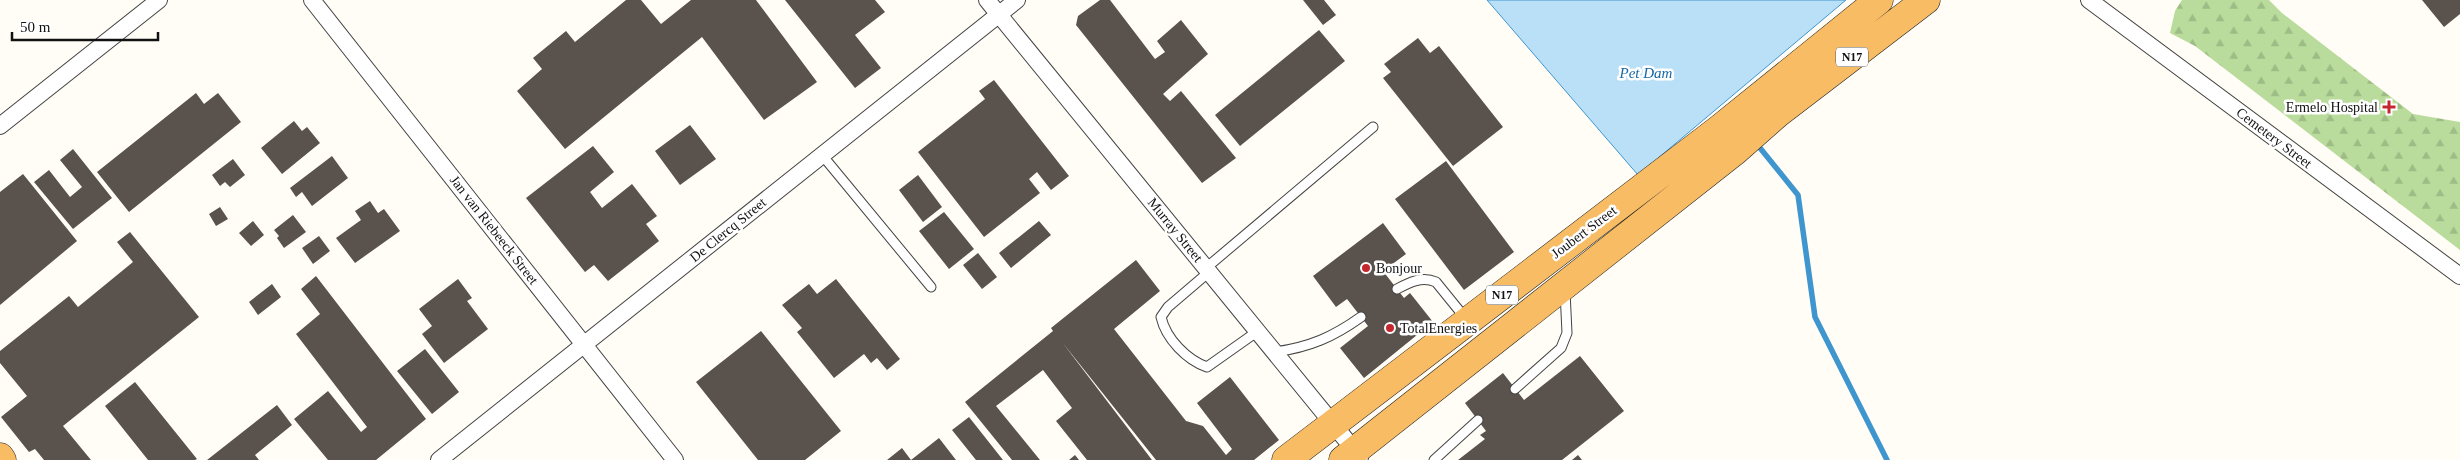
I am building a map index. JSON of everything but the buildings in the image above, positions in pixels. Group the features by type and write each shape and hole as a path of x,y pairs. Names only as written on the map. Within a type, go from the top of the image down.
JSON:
{"highway":[{"name":"Joubert Street","path":"1354,457 1565,285 1727,140 1771,104 1879,0"},
{"name":"Joubert Street","path":"1771,104 1926,0"},
{"name":"Joubert Street","path":"1286,460 1468,321 1727,140"}],"street":[{"path":"0,126 159,0"},
{"name":"Jan van Riebeeck Street","path":"312,0 674,460"},
{"name":"Murray Street","path":"987,0 1334,423 1354,457"},
{"name":"De Clercq Street","path":"440,460 1016,0"},
{"name":"Cemetery Street","path":"2089,0 2460,276"}],"lane":[{"path":"1258,332 1207,366 1194,362 1172,339 1163,327 1161,317 1168,307 1208,270 1373,127"},
{"path":"822,155 931,288"},
{"path":"1397,289 1413,280 1429,279 1436,282 1468,321"},
{"path":"1516,389 1561,348 1567,333 1565,285"},
{"path":"1275,352 1301,349 1337,334 1361,317"},
{"path":"1434,460 1478,420"}],"green space":[{"path":"2182,0 2269,0 2282,13 2413,114 2460,122 2460,250 2195,46 2170,33 2175,11"}],"water":[{"name":"Pet Dam","path":"1487,0 1846,0 1638,175"}],"waterway":[{"path":"1756,143 1798,195 1815,317 1887,460"}],"place":[{"name":"Ermelo Hospital","path":"2389,107"},
{"name":"Bonjour","path":"1366,268"},
{"name":"TotalEnergies","path":"1390,328"}]}
